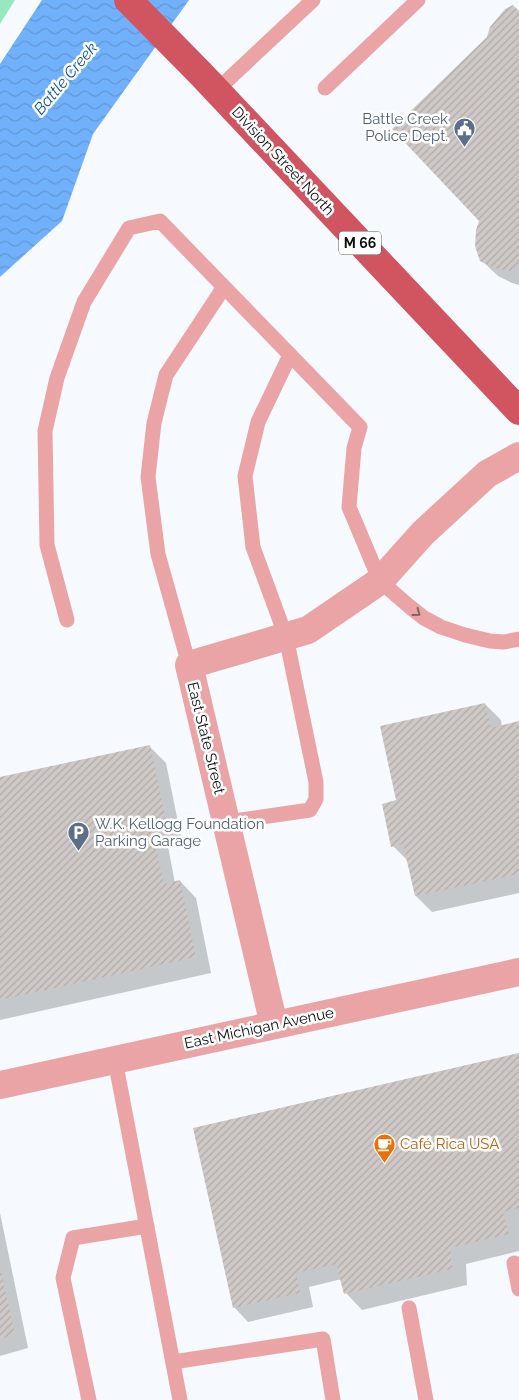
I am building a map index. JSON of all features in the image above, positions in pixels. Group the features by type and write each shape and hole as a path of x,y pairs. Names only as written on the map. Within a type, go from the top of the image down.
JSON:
{"main road":[{"name":"Division Street North","path":"128,0 209,82 519,411"}],"street":[{"name":"East State Street","path":"274,1025 189,665 308,630 380,581 423,533 487,474 519,456"},
{"name":"East Michigan Avenue","path":"0,1084 519,972"}],"lane":[{"path":"209,82 313,0"},
{"path":"325,88 418,0"},
{"path":"67,620 48,545 45,431 56,378 84,302 129,228 160,221 360,427 354,448 349,507 380,581 424,618 441,627 465,635 490,640 504,642 519,639"},
{"path":"189,665 158,554 148,477 154,423 166,374 224,287"},
{"path":"227,822 310,810 316,799 316,782 286,637 253,547 245,476 258,422 290,355"},
{"path":"115,1060 180,1400"},
{"path":"89,1400 63,1278 73,1238 147,1226"},
{"path":"514,1263 519,1289"},
{"path":"409,1308 426,1400"},
{"path":"173,1362 324,1339 333,1400"}],"green space":[{"path":"0,0 15,0 0,24"}],"water":[{"name":"Battle Creek","path":"42,0 189,0 93,134 62,221 0,277 0,64"}],"building":[{"name":"Battle Creek Police Dept.","path":"513,5 519,11 519,265 510,271 494,268 480,261 475,246 476,230 479,221 392,129 487,37 490,27 505,9"},
{"path":"485,703 491,728 519,721 519,874 415,896 403,844 391,847 382,804 396,800 380,726"},
{"name":"W.K. Kellogg Foundation Parking Garage","path":"150,745 166,821 151,825 164,884 180,880 196,957 0,1000 0,777"},
{"path":"519,1053 519,1208 503,1212 509,1234 450,1248 452,1269 344,1294 336,1264 296,1273 300,1293 233,1308 193,1128"},
{"path":"0,1267 15,1334 0,1339"}],"place":[{"name":"Battle Creek Police Dept.","path":"464,147"},
{"name":"W.K. Kellogg Foundation Parking Garage","path":"79,852"},
{"name":"Café Rica USA","path":"384,1163"}]}
